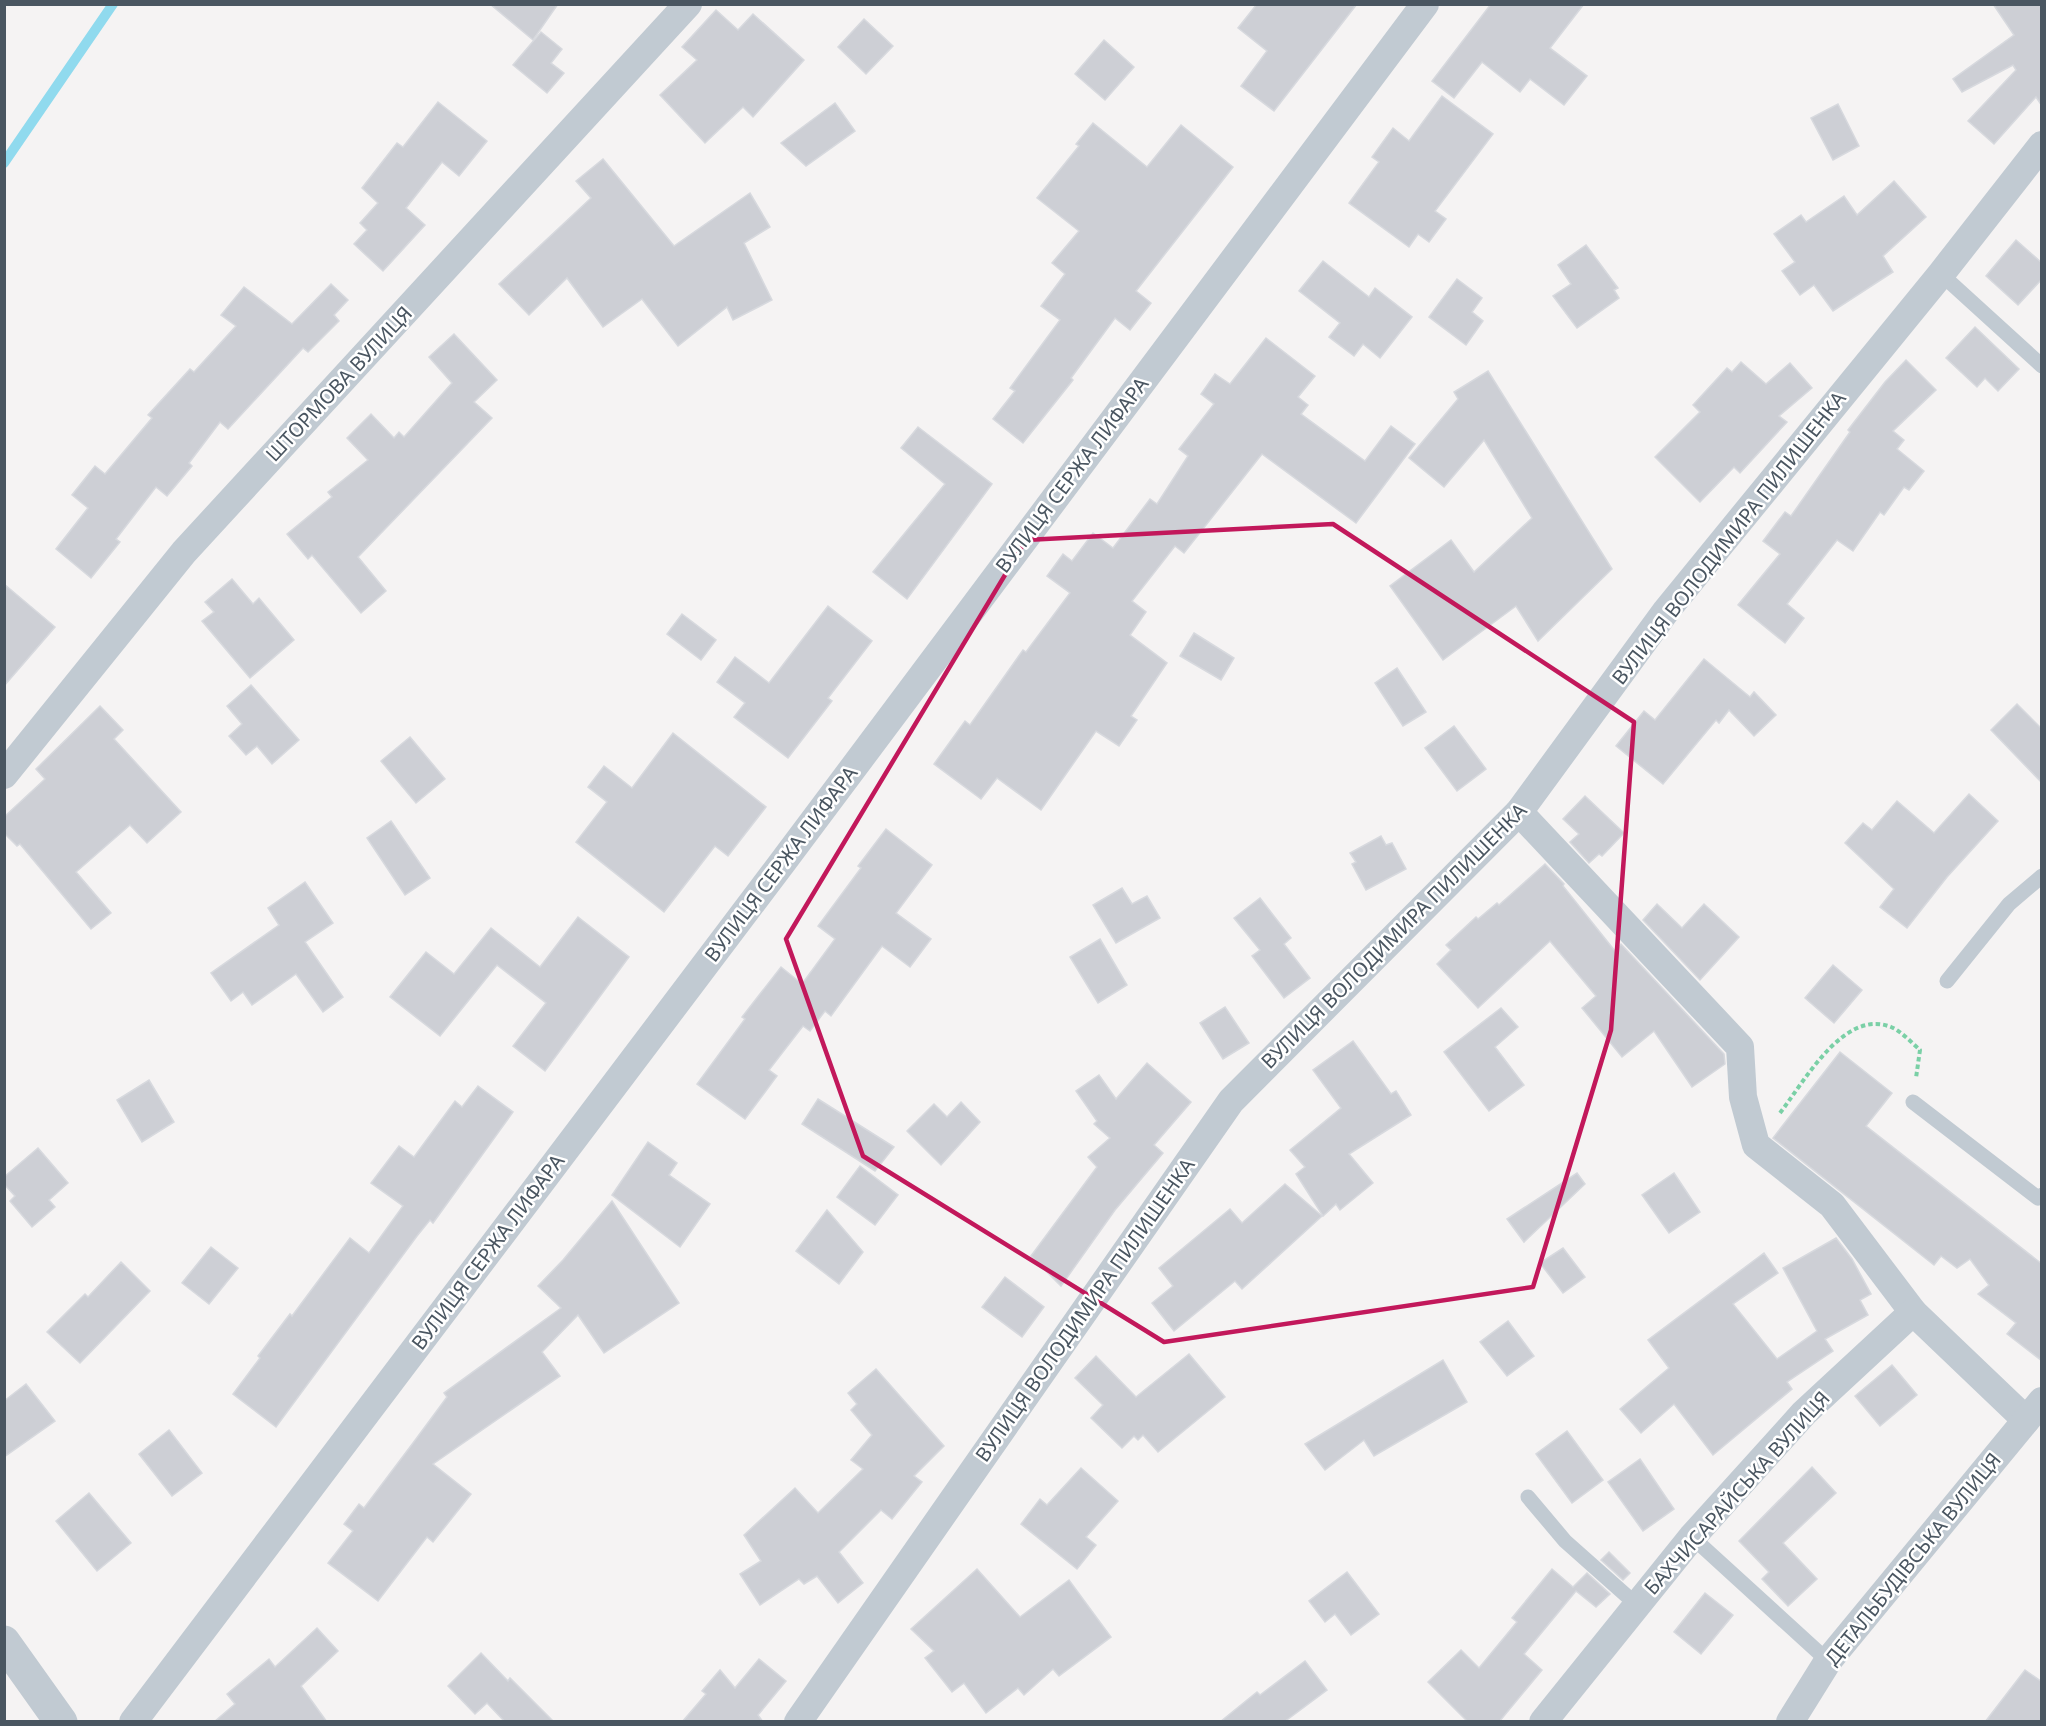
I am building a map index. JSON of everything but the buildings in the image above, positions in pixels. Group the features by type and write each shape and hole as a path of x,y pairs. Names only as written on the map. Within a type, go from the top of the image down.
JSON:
{"street":[{"name":"ШТОРМОВА ВУЛИЦЯ","path":"4,776 184,552 688,4"},
{"name":"ВУЛИЦЯ СЕРЖА ЛИФАРА","path":"133,1722 789,854 1425,4"},
{"name":"ВУЛИЦЯ ВОЛОДИМИРА ПИЛИШЕНКА","path":"798,1722 1231,1101 1519,812 1666,611 1941,274 2042,145"},
{"path":"1519,812 1740,1047 1743,1097 1756,1145 1832,1205 1913,1312 2034,1411"},
{"name":"БАХЧИСАРАЙСЬКА ВУЛИЦЯ","path":"1543,1722 1692,1537 1804,1413 1913,1312"},
{"name":"ДЕТАЛЬБУДІВСЬКА ВУЛИЦЯ","path":"1790,1722 1828,1661 2034,1411"},
{"path":"4,1642 61,1722"}],"lane":[{"path":"1941,274 2042,366"},
{"path":"1947,981 2009,904 2042,876"},
{"path":"1912,1102 2038,1198 2042,1194"},
{"path":"1528,1497 1565,1540 1637,1605"},
{"path":"1692,1537 1828,1661"}],"path":[{"path":"1756,1145 1840,1037 1864,1024 1892,1027 1920,1050 1912,1102"}],"highlighted area":[{"path":"1333,524 1634,722 1611,1030 1533,1287 1164,1342 863,1156 786,939 1026,540"}],"waterway":[{"path":"4,163 113,4"}]}
